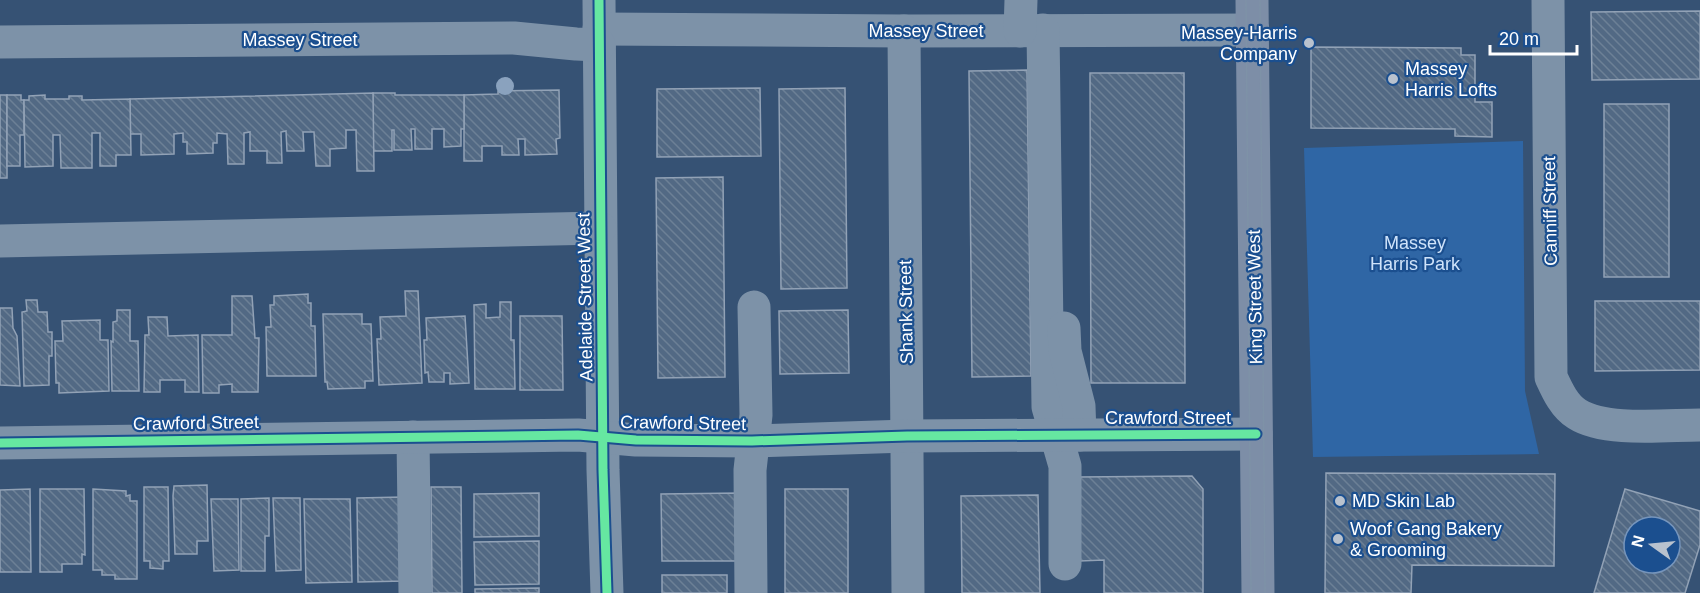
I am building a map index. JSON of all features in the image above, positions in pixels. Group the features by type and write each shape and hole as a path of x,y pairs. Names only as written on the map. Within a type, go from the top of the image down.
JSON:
{"main road":[{"name":"King Street West","path":"1253,15 1258,593"}],"street":[{"name":"Canniff Street","path":"1548,0 1551,377 1560,397 1575,413 1593,422 1614,425 1700,425"},
{"name":"Massey Street","path":"0,42 514,38 576,44 599,24 904,31 1028,20 1253,15"},
{"path":"1028,20 1048,407 1068,435"},
{"name":"Adelaide Street West","path":"599,24 600,228 607,593"},
{"name":"Shank Street","path":"904,31 908,593"},
{"path":"0,241 600,228"},
{"path":"1063,299 1065,351 1079,406 1068,435 1065,466 1065,564"},
{"path":"751,593 752,441 756,414 754,307"},
{"name":"Crawford Street","path":"0,443 578,435 636,440 752,441 907,436 1256,434"},
{"path":"413,437 415,593"}],"green space":[{"name":"Massey Harris Park","path":"1523,141 1525,391 1539,454 1313,457 1304,148"}],"building":[{"path":"1700,11 1700,79 1592,80 1591,12"},
{"name":"Massey Harris Lofts","path":"1311,47 1461,48 1461,55 1475,55 1475,102 1492,102 1492,137 1455,136 1455,129 1311,128"},
{"path":"1027,70 1031,376 972,377 969,71"},
{"path":"1090,73 1184,73 1185,383 1091,383"},
{"path":"760,88 761,156 657,157 657,89"},
{"path":"845,88 847,288 781,289 779,89"},
{"path":"559,90 560,138 556,139 557,154 525,155 525,139 518,139 519,155 502,155 502,146 482,146 482,161 464,161 464,95 498,94 498,91"},
{"path":"373,93 464,95 464,129 461,129 461,146 444,147 444,129 432,129 432,149 415,149 415,129 411,129 412,150 394,150 394,130 392,130 392,151 373,151"},
{"path":"373,93 374,171 357,171 356,130 346,130 346,148 330,149 330,166 316,166 314,132 303,132 304,151 287,151 286,131 281,132 282,163 267,163 267,151 250,151 250,132 244,133 244,164 228,164 227,134 217,133 217,143 213,143 213,153 187,154 187,142 183,142 183,133 174,134 174,154 141,155 141,134 130,134 130,99"},
{"path":"0,95 7,95 7,178 0,178"},
{"path":"7,95 21,95 21,100 24,100 24,135 20,135 20,166 7,166"},
{"path":"45,95 45,99 69,99 69,96 82,96 82,100 130,99 131,155 116,155 116,166 100,166 100,133 92,133 92,168 61,168 60,135 53,135 53,166 25,167 24,100 29,100 29,96"},
{"path":"1604,104 1669,104 1669,277 1604,277"},
{"path":"723,177 725,377 658,378 656,178"},
{"path":"405,291 418,291 422,383 379,385 377,339 381,339 380,317 406,316"},
{"path":"308,294 308,303 311,303 311,326 315,326 316,376 267,376 266,327 271,327 270,305 274,305 274,296"},
{"path":"232,296 252,296 255,338 259,338 258,392 232,392 232,384 219,385 219,393 203,393 202,335 232,335"},
{"path":"26,300 37,300 38,312 47,312 48,332 52,332 49,385 24,386 22,312 27,311"},
{"path":"1595,301 1700,301 1700,370 1595,371"},
{"path":"500,302 511,302 515,389 475,389 474,305 486,304 486,318 500,317"},
{"path":"0,308 12,308 13,328 17,336 20,386 0,385"},
{"path":"117,310 130,310 130,341 138,341 139,391 112,391 111,341 113,342 113,322 117,321"},
{"path":"848,310 849,373 780,374 779,311"},
{"path":"323,314 362,314 362,324 371,324 373,381 365,381 365,388 328,389 327,382 325,382"},
{"path":"465,316 469,383 450,384 450,373 444,373 444,382 429,382 428,372 425,373 426,318"},
{"path":"520,316 562,316 563,390 520,390"},
{"path":"148,317 167,317 168,336 198,335 199,392 185,392 185,380 160,380 160,392 144,392 145,335 149,335"},
{"path":"100,320 100,340 108,340 109,391 59,393 59,383 56,383 55,341 63,341 62,321"},
{"path":"1326,473 1555,474 1554,566 1412,565 1411,593 1325,593"},
{"path":"1192,476 1203,489 1203,593 1104,593 1104,560 1080,561 1078,477"},
{"path":"207,485 208,541 197,541 197,554 175,554 174,486"},
{"path":"144,487 168,487 169,561 163,561 163,569 150,568 150,561 144,561"},
{"path":"431,487 461,487 462,593 432,593"},
{"path":"30,489 31,572 0,572 0,490"},
{"path":"40,489 84,489 85,555 82,554 82,564 62,564 62,572 40,572"},
{"path":"93,489 126,491 126,496 130,495 130,501 137,501 137,579 115,579 115,575 102,575 102,570 93,570"},
{"path":"785,489 848,489 848,593 785,593"},
{"path":"1625,489 1700,511 1700,545 1685,593 1594,593"},
{"path":"539,493 539,536 474,537 474,494"},
{"path":"739,493 740,561 662,561 661,494"},
{"path":"1038,495 1040,593 962,593 961,496"},
{"path":"403,497 405,581 358,582 357,498"},
{"path":"269,498 269,536 265,536 265,571 241,571 241,499"},
{"path":"273,498 300,498 301,570 276,571"},
{"path":"211,499 238,499 239,570 214,571"},
{"path":"304,499 350,499 352,582 306,583"},
{"path":"539,541 539,584 475,585 474,542"},
{"path":"662,575 727,575 727,593 662,593"},
{"path":"539,588 539,593 475,593 475,589"}],"tram line":[{"path":"1246,0 1251,593"},
{"path":"1260,0 1265,593"}],"cycle path":[{"path":"599,0 603,470 607,593"},
{"path":"0,443 578,435 636,440 752,441 907,436 1256,434"}],"place":[{"name":"Massey-Harris Company","path":"1309,43"},
{"name":"Massey Harris Lofts","path":"1393,79"},
{"name":"MD Skin Lab","path":"1340,501"},
{"name":"Woof Gang Bakery & Grooming","path":"1338,539"}]}
